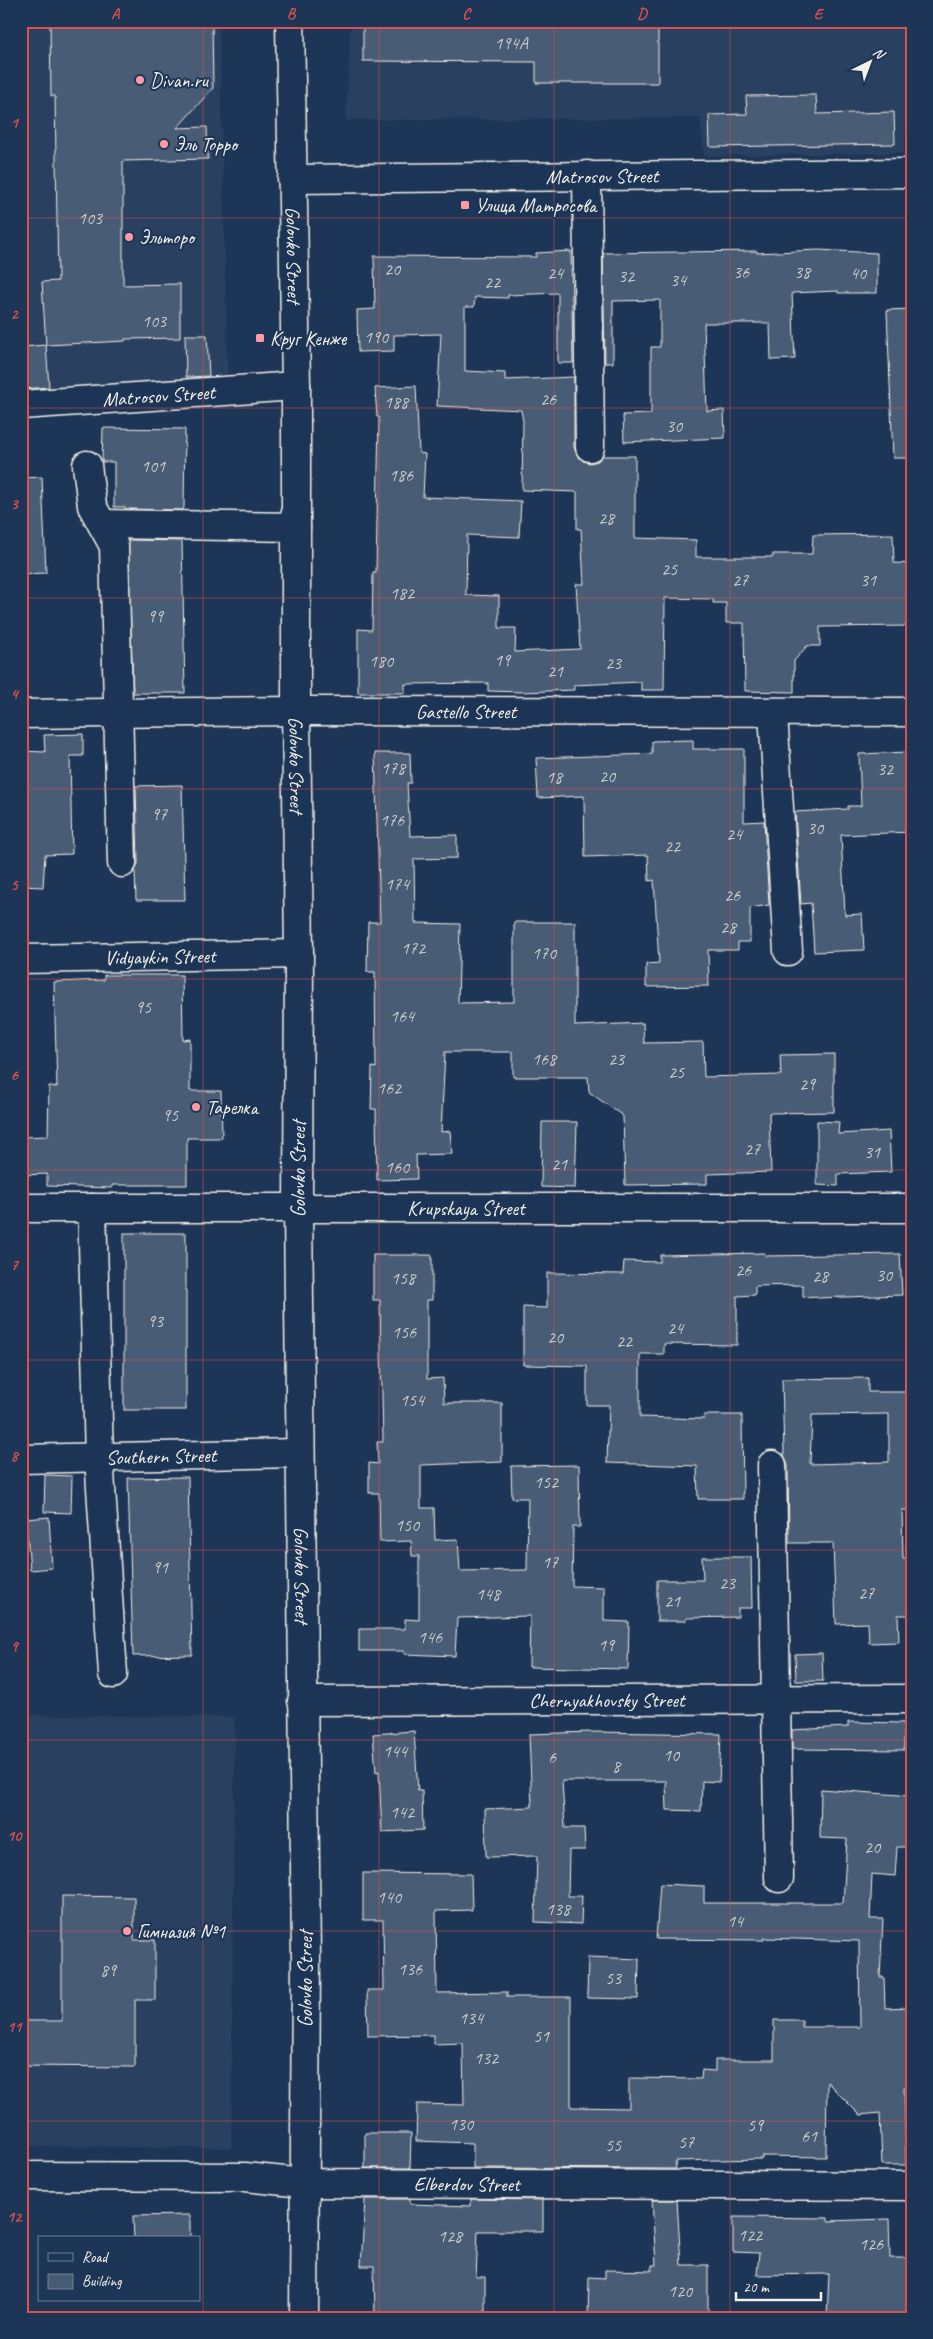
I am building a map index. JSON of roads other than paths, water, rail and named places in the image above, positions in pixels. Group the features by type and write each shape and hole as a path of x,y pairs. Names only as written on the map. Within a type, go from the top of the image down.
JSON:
{"street":[{"name":"Golovko Street","path":"290,21 296,386 296,711 299,954 298,1208 306,1958 304,2318"},
{"name":"Matrosov Street","path":"292,179 912,173"},
{"path":"587,175 590,447"},
{"name":"Matrosov Street","path":"21,405 296,386"},
{"path":"87,464 92,506 114,546 122,863"},
{"path":"102,524 296,528"},
{"name":"Gastello Street","path":"21,714 296,711 912,712"},
{"path":"773,713 788,951"},
{"name":"Vidyaykin Street","path":"21,959 299,954"},
{"name":"Krupskaya Street","path":"21,1208 912,1208"},
{"path":"92,1208 99,1457 113,1674"},
{"name":"Southern Street","path":"21,1459 300,1453"},
{"path":"772,1465 779,1878"},
{"name":"Chernyakhovsky Street","path":"302,1701 912,1699"},
{"name":"Elberdov Street","path":"21,2176 244,2177 304,2183 912,2186"}],"place":[{"name":"Divan.ru","path":"140,80"},
{"name":"Эль Торро","path":"164,144"},
{"name":"Улица Матросова","path":"465,205"},
{"name":"Эльторо","path":"129,237"},
{"name":"Круг Кенже","path":"260,338"},
{"name":"Тарелка","path":"196,1107"},
{"name":"Гимназия №1","path":"127,1931"}]}
